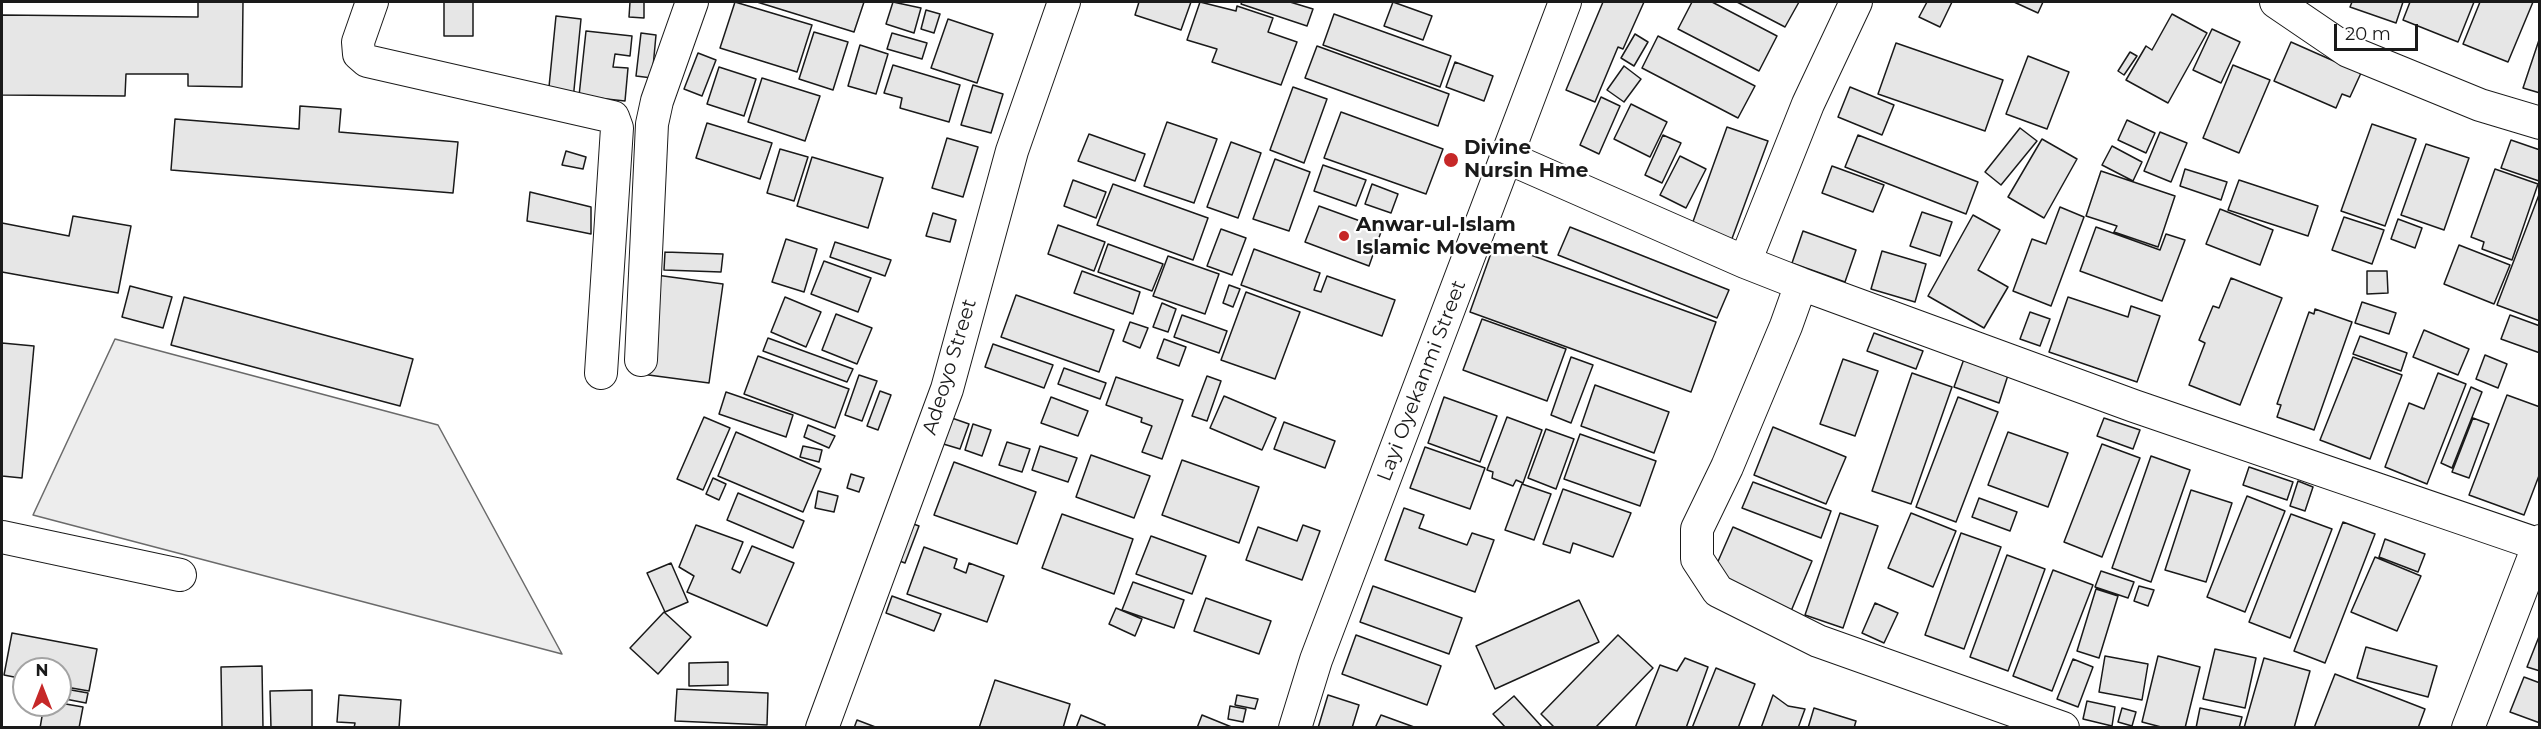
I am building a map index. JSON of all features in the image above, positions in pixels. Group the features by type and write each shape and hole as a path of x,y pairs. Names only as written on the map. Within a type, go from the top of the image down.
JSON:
{"street":[{"path":"372,2 358,42 359,54 368,61 613,117 617,128 601,373"},
{"path":"640,360 652,124 657,101 692,2"},
{"name":"Adeoyo Street","path":"822,728 947,389 1012,150 1064,2"},
{"name":"Layi Oyekanmi Street","path":"1295,728 1316,660 1565,2"},
{"path":"1745,262 1808,104 1856,2"},
{"path":"2276,2 2348,51 2480,105 2540,123"},
{"path":"1506,158 1801,284 2134,406 2539,544 2468,728"},
{"path":"1801,284 1786,326 1727,467 1697,529 1697,559 1718,591 1818,641 2063,728"},
{"path":"2,537 180,575"}],"shaded area":[{"path":"115,339 438,425 562,654 33,515"}],"building":[{"path":"198,2 243,2 242,87 188,86 188,74 126,74 125,96 2,95 2,15 198,17"},
{"path":"444,2 473,2 473,36 444,36"},
{"path":"630,2 644,2 644,18 629,17"},
{"path":"735,2 812,25 797,72 720,48"},
{"path":"757,2 864,2 854,32"},
{"path":"893,2 921,8 914,33 886,24"},
{"path":"1139,2 1191,2 1181,30 1135,15"},
{"path":"1200,2 1236,11 1237,6 1273,18 1268,32 1297,42 1281,85 1212,62 1217,49 1187,40"},
{"path":"1242,2 1290,2 1313,9 1307,26 1241,4"},
{"path":"1393,2 1432,16 1423,40 1384,26"},
{"path":"1603,2 1644,2 1623,49 1618,47 1595,102 1566,90"},
{"path":"1692,2 1712,2 1777,36 1759,71 1678,29"},
{"path":"1737,2 1799,2 1785,27"},
{"path":"1927,2 1952,2 1940,27 1919,17"},
{"path":"2014,2 2043,2 2038,13"},
{"path":"2352,2 2403,2 2396,23 2350,7"},
{"path":"2410,2 2474,2 2458,42 2403,20"},
{"path":"2480,2 2533,2 2508,62 2463,44"},
{"path":"926,10 940,14 934,33 921,29"},
{"path":"1334,14 1451,56 1440,87 1323,45"},
{"path":"2172,14 2207,33 2168,103 2126,80 2146,46 2152,50"},
{"path":"556,16 581,19 573,100 548,97"},
{"path":"948,19 993,34 977,83 931,68"},
{"path":"2212,29 2240,42 2221,83 2193,70"},
{"path":"586,31 632,36 630,56 615,54 613,67 628,68 625,101 579,96"},
{"path":"814,32 848,42 833,90 799,79"},
{"path":"641,33 656,35 652,78 636,76"},
{"path":"892,33 927,43 922,59 887,49"},
{"path":"1635,34 1648,42 1634,66 1621,58"},
{"path":"1658,36 1755,86 1738,118 1642,68"},
{"path":"2540,37 2540,93 2523,88"},
{"path":"2291,42 2361,73 2350,97 2342,94 2336,108 2274,81"},
{"path":"1896,43 2003,80 1985,131 1878,94"},
{"path":"860,45 888,54 876,94 848,86"},
{"path":"1317,46 1449,94 1438,126 1305,78"},
{"path":"2130,52 2137,56 2124,75 2118,71"},
{"path":"698,53 716,60 702,96 684,89"},
{"path":"2028,56 2069,72 2047,129 2006,114"},
{"path":"1455,62 1493,76 1484,101 1446,87"},
{"path":"893,65 960,85 949,122 900,108 902,98 884,93"},
{"path":"2233,65 2270,80 2239,153 2203,138"},
{"path":"1624,66 1641,79 1624,102 1607,90"},
{"path":"719,67 756,79 744,116 707,104"},
{"path":"762,78 820,96 805,141 748,122"},
{"path":"973,85 1003,94 991,133 961,125"},
{"path":"1293,87 1327,99 1304,163 1270,150"},
{"path":"1850,87 1894,105 1882,135 1838,117"},
{"path":"1601,97 1620,106 1599,154 1580,145"},
{"path":"1631,104 1667,122 1650,157 1614,139"},
{"path":"300,106 341,109 339,132 458,142 453,193 171,170 175,119 299,129"},
{"path":"1341,112 1443,149 1426,194 1324,158"},
{"path":"2127,120 2155,133 2146,153 2118,140"},
{"path":"1167,122 1217,139 1194,203 1144,186"},
{"path":"707,123 772,143 760,179 696,158"},
{"path":"2372,124 2416,139 2385,226 2341,211"},
{"path":"1727,127 1768,141 1730,244 1690,230"},
{"path":"2020,128 2037,141 2001,185 1985,172"},
{"path":"2160,132 2187,143 2171,182 2144,171"},
{"path":"1089,134 1145,154 1135,181 1078,161"},
{"path":"1663,135 1681,143 1662,183 1645,175"},
{"path":"1858,135 1978,182 1966,214 1845,167"},
{"path":"947,138 978,147 963,197 932,188"},
{"path":"2042,139 2077,159 2044,218 2008,197"},
{"path":"2511,140 2540,150 2539,181 2501,168"},
{"path":"1231,142 1261,153 1238,218 1207,207"},
{"path":"2426,144 2469,158 2444,230 2401,215"},
{"path":"2112,146 2142,162 2133,181 2102,165"},
{"path":"780,149 808,157 794,201 767,193"},
{"path":"566,151 586,157 583,169 562,165"},
{"path":"1680,156 1706,169 1686,208 1660,195"},
{"path":"812,157 883,178 868,228 797,206"},
{"path":"1275,159 1310,172 1289,231 1253,219"},
{"path":"1323,165 1366,180 1356,206 1314,191"},
{"path":"1832,166 1884,185 1873,212 1822,193"},
{"path":"2185,169 2227,182 2221,200 2180,186"},
{"path":"2495,169 2538,184 2512,260 2482,249 2484,242 2471,237"},
{"path":"2101,171 2175,196 2158,247 2114,232 2117,226 2086,216"},
{"path":"1073,180 1106,192 1096,218 1064,206"},
{"path":"2239,180 2318,206 2308,236 2228,210"},
{"path":"1113,184 1208,218 1193,260 1097,225"},
{"path":"1372,184 1398,194 1391,213 1365,204"},
{"path":"530,192 591,207 591,234 527,221"},
{"path":"2540,192 2540,321 2497,305"},
{"name":"Anwar-ul-Islam Islamic Movement","path":"1319,206 1382,229 1369,266 1305,242"},
{"path":"2060,207 2084,217 2051,306 2013,291 2032,239 2046,244"},
{"path":"2220,209 2273,230 2260,265 2206,244"},
{"path":"1922,212 1952,222 1940,256 1910,246"},
{"path":"933,213 956,220 950,242 926,236"},
{"path":"1973,215 2000,230 1978,270 2008,287 1984,328 1928,296"},
{"path":"73,216 131,226 118,293 2,272 2,223 69,236"},
{"path":"2344,217 2384,230 2372,264 2332,250"},
{"path":"2398,219 2422,228 2415,248 2391,239"},
{"path":"1058,225 1105,242 1094,271 1048,254"},
{"path":"1570,227 1729,290 1717,318 1558,255"},
{"path":"2096,227 2160,250 2166,234 2185,240 2162,301 2080,271"},
{"path":"1221,229 1246,238 1232,275 1207,266"},
{"path":"1803,231 1856,250 1845,282 1792,263"},
{"path":"786,239 817,249 804,292 772,282"},
{"path":"835,242 891,260 885,276 830,257"},
{"path":"1495,242 1716,322 1691,392 1470,312"},
{"path":"1108,244 1163,264 1152,291 1098,272"},
{"path":"2459,245 2510,265 2494,304 2444,284"},
{"path":"1254,249 1320,273 1314,290 1321,292 1327,276 1395,300 1382,336 1241,285"},
{"path":"1882,251 1926,264 1915,302 1871,289"},
{"path":"665,252 723,254 721,272 664,270"},
{"path":"1168,256 1219,274 1205,314 1153,296"},
{"path":"824,261 871,278 858,312 811,294"},
{"path":"1082,271 1140,292 1133,314 1074,293"},
{"path":"2367,271 2387,271 2388,293 2367,294"},
{"path":"656,275 723,284 709,383 641,374"},
{"path":"2231,278 2282,298 2240,405 2189,385 2205,343 2199,340 2213,306 2219,308"},
{"path":"1229,285 1240,289 1233,307 1223,303"},
{"path":"130,286 172,297 163,328 122,317"},
{"path":"1246,292 1300,312 1275,379 1221,360"},
{"path":"1016,295 1114,330 1099,372 1001,337"},
{"path":"184,297 413,359 400,406 171,345"},
{"path":"785,297 821,312 806,347 771,332"},
{"path":"2068,297 2128,317 2131,306 2160,316 2137,382 2049,352"},
{"path":"2362,302 2396,313 2389,334 2355,323"},
{"path":"1162,303 1176,309 1168,332 1153,327"},
{"path":"2315,309 2352,322 2314,430 2277,417 2281,405 2277,404 2309,312 2314,314"},
{"path":"2030,312 2050,319 2040,346 2020,339"},
{"path":"836,314 872,328 857,364 822,350"},
{"path":"1182,315 1227,331 1219,353 1174,337"},
{"path":"2510,315 2540,326 2540,353 2501,339"},
{"path":"1482,319 1566,349 1547,401 1463,370"},
{"path":"1130,322 1148,328 1140,348 1123,341"},
{"path":"2424,330 2469,349 2458,375 2413,357"},
{"path":"1874,333 1923,351 1916,369 1867,351"},
{"path":"2360,336 2407,353 2401,371 2353,354"},
{"path":"768,338 853,369 847,382 763,351"},
{"path":"1164,339 1186,347 1179,366 1157,358"},
{"path":"2,343 34,346 22,478 2,476"},
{"path":"993,344 1053,365 1044,388 985,367"},
{"path":"2485,355 2507,364 2498,388 2476,379"},
{"path":"758,356 849,389 835,428 744,394"},
{"path":"1965,356 2009,372 1999,403 1954,387"},
{"path":"1571,357 1593,365 1571,423 1551,415"},
{"path":"2353,357 2402,375 2370,459 2320,440"},
{"path":"1843,359 1878,371 1855,436 1820,424"},
{"path":"1064,368 1106,383 1100,399 1058,384"},
{"path":"1912,373 1952,387 1911,504 1872,491"},
{"path":"2438,373 2466,384 2427,484 2385,467 2409,403 2424,409"},
{"path":"859,375 877,381 862,421 845,415"},
{"path":"1207,376 1221,381 1207,421 1192,416"},
{"path":"1116,377 1183,400 1162,459 1142,452 1152,426 1141,422 1142,418 1106,405"},
{"path":"1595,385 1669,412 1654,453 1581,426"},
{"path":"2471,387 2482,392 2452,468 2441,463"},
{"path":"880,391 891,395 878,430 867,426"},
{"path":"726,392 793,415 786,437 719,414"},
{"path":"2507,395 2540,407 2540,473 2524,515 2469,495"},
{"path":"1224,396 1276,418 1262,450 1210,428"},
{"path":"1051,397 1088,411 1078,436 1041,423"},
{"path":"1444,397 1497,416 1480,462 1428,443"},
{"path":"1958,397 1998,412 1956,522 1916,507"},
{"path":"704,417 730,428 703,490 677,479"},
{"path":"949,417 969,424 960,449 940,443"},
{"path":"1507,417 1542,430 1523,483 1516,480 1513,486 1492,478 1493,472 1487,470"},
{"path":"2104,418 2140,430 2133,449 2097,436"},
{"path":"2473,418 2489,424 2469,478 2452,472"},
{"path":"1284,422 1335,441 1325,468 1274,449"},
{"path":"973,424 991,430 982,456 965,450"},
{"path":"808,425 835,436 829,448 804,437"},
{"path":"1773,427 1846,457 1826,504 1754,475"},
{"path":"1546,429 1574,439 1556,489 1528,478"},
{"path":"736,432 821,469 803,512 718,476"},
{"path":"2008,432 2068,453 2048,507 1988,485"},
{"path":"1580,434 1656,461 1640,506 1564,479"},
{"path":"1007,442 1030,449 1022,472 999,465"},
{"path":"2102,444 2140,458 2102,557 2064,542"},
{"path":"803,446 822,450 819,462 800,457"},
{"path":"1040,446 1077,458 1068,482 1032,470"},
{"path":"1425,447 1485,468 1470,509 1410,488"},
{"path":"1091,455 1150,476 1134,518 1076,497"},
{"path":"2151,456 2190,470 2151,582 2112,568"},
{"path":"1182,460 1259,487 1239,543 1162,515"},
{"path":"954,462 1036,492 1017,544 934,515"},
{"path":"2249,467 2293,482 2287,500 2243,485"},
{"path":"851,474 864,478 859,492 847,488"},
{"path":"713,478 726,484 719,500 706,494"},
{"path":"2298,481 2313,487 2305,511 2290,506"},
{"path":"1753,482 1831,511 1821,538 1742,508"},
{"path":"1522,484 1551,494 1534,540 1505,530"},
{"path":"1563,489 1631,513 1613,557 1573,543 1570,553 1543,544"},
{"path":"2191,490 2232,503 2206,582 2165,570"},
{"path":"818,491 838,496 834,512 815,508"},
{"path":"738,493 804,521 793,548 727,520"},
{"path":"2247,496 2285,511 2245,612 2207,597"},
{"path":"1979,498 2017,512 2010,531 1972,517"},
{"path":"1404,508 1424,515 1419,528 1467,545 1472,533 1494,540 1475,592 1385,560"},
{"path":"1840,513 1878,526 1843,628 1805,615"},
{"path":"1911,513 1956,531 1933,587 1888,568"},
{"path":"1062,514 1133,539 1114,594 1042,568"},
{"path":"2291,514 2332,529 2290,638 2249,622"},
{"path":"908,522 919,526 905,563 894,559"},
{"path":"2343,522 2375,534 2325,663 2294,651"},
{"path":"696,525 743,542 732,569 740,573 752,546 794,563 767,626 687,592 694,576 679,567"},
{"path":"1303,525 1320,531 1302,580 1246,560 1258,527 1297,541"},
{"path":"1733,527 1812,561 1789,616 1709,582"},
{"path":"1961,533 2001,547 1964,649 1925,635"},
{"path":"1151,536 1206,556 1192,594 1136,574"},
{"path":"2385,539 2425,554 2418,572 2379,557"},
{"path":"924,547 957,559 954,568 966,573 969,563 1004,576 987,622 907,594"},
{"path":"2007,555 2045,569 2008,671 1970,657"},
{"path":"2375,557 2421,576 2397,631 2351,612"},
{"path":"671,563 688,602 665,612 647,573"},
{"path":"2053,570 2093,585 2052,691 2013,676"},
{"path":"2101,571 2134,582 2128,598 2095,587"},
{"path":"1133,582 1184,600 1174,628 1122,610"},
{"path":"1373,586 1462,618 1449,654 1360,622"},
{"path":"2139,586 2154,590 2148,606 2134,601"},
{"path":"2096,589 2118,596 2099,658 2077,651"},
{"path":"892,596 941,614 934,631 886,613"},
{"path":"1206,598 1271,621 1259,654 1194,631"},
{"path":"1579,600 1599,642 1495,689 1476,646"},
{"path":"1875,603 1898,613 1884,643 1862,633"},
{"path":"1116,608 1142,619 1135,636 1109,624"},
{"path":"664,612 691,637 658,674 630,648"},
{"path":"12,633 97,649 89,691 72,688 72,657 12,657 12,677 4,675"},
{"path":"2540,634 2540,671 2527,667"},
{"path":"1356,635 1441,666 1427,705 1342,674"},
{"path":"1618,635 1653,668 1595,728 1555,728 1541,714"},
{"path":"2366,647 2437,666 2428,697 2357,678"},
{"path":"2215,649 2256,658 2245,708 2203,699"},
{"path":"2105,656 2148,664 2142,700 2099,692"},
{"path":"2158,656 2200,667 2185,728 2165,728 2142,722"},
{"path":"1685,658 1708,667 1686,728 1635,728 1660,665 1677,671"},
{"path":"2264,658 2310,671 2294,728 2244,728"},
{"path":"2073,659 2093,667 2078,707 2057,699"},
{"path":"728,662 728,685 689,686 689,663"},
{"path":"262,666 263,728 222,728 221,667"},
{"path":"1716,668 1755,684 1738,728 1692,728"},
{"path":"2335,674 2425,709 2418,728 2314,728"},
{"path":"2524,677 2540,683 2540,723 2510,712"},
{"path":"995,680 1070,704 1063,728 979,728"},
{"path":"677,689 768,693 767,725 675,721"},
{"path":"72,690 88,693 86,703 72,700"},
{"path":"312,690 312,728 271,728 270,691"},
{"path":"339,695 401,700 399,728 354,728 355,723 337,722"},
{"path":"1237,695 1258,699 1255,709 1235,705"},
{"path":"1328,695 1359,705 1352,728 1318,728"},
{"path":"1773,695 1788,706 1805,709 1798,728 1761,728"},
{"path":"1514,696 1543,728 1506,728 1493,714"},
{"path":"2087,701 2115,707 2112,726 2083,719"},
{"path":"72,705 83,707 79,728 40,728 42,717 72,717"},
{"path":"1230,706 1246,709 1243,722 1228,719"},
{"path":"1814,708 1856,721 1854,728 1808,728"},
{"path":"2122,708 2136,712 2132,726 2118,722"},
{"path":"2200,708 2242,717 2239,728 2196,728"},
{"path":"1081,715 1105,725 1104,728 1076,728"},
{"path":"1202,715 1234,728 1197,728"},
{"path":"1381,715 1414,727 1375,728"},
{"path":"857,720 878,728 854,728"}],"place":[{"name":"Divine Nursin Hme","path":"1451,160"},
{"name":"Anwar-ul-Islam Islamic Movement","path":"1344,236"}]}
